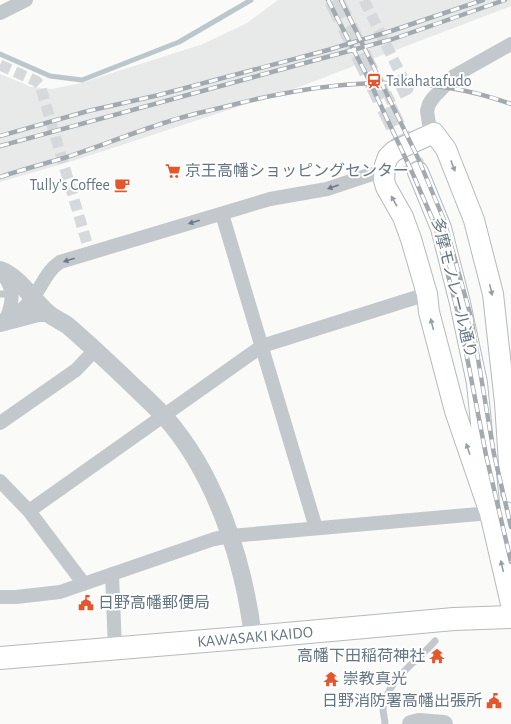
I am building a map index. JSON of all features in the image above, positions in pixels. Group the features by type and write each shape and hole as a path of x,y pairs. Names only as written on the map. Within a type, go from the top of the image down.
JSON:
{"main road":[{"path":"490,513 455,411 429,312 427,294 411,239 403,217 386,187 384,173 388,157 394,151 434,133 446,149 474,220 493,294 509,414 511,493"},
{"name":"多摩モノレール通り","path":"418,172 441,228 460,303 477,383 490,513 511,604"},
{"name":"多摩モノレール通り","path":"477,383 487,407 511,493"},
{"name":"KAWASAKI KAIDO","path":"0,658 454,619 511,617"}],"street":[{"path":"0,13 26,0"},
{"path":"434,133 429,124 427,111 433,98 454,76 511,44"},
{"path":"3,323 20,312 34,297 50,270 60,262 270,199 327,189 372,174 384,173"},
{"path":"222,214 316,528"},
{"path":"0,271 6,272 34,297 48,313 65,324 95,350 176,430 204,473 216,498 230,536 250,610 253,637"},
{"path":"0,271 9,284 6,294 12,303 3,323"},
{"path":"29,511 262,346 427,294"},
{"path":"3,323 38,313 48,313"},
{"path":"0,423 76,370 95,350"},
{"path":"0,481 29,511 84,584"},
{"path":"0,597 16,597 60,592 214,539 230,536 490,513"},
{"path":"112,574 115,649"},
{"path":"411,724 419,722 444,724"}],"lane":[{"path":"6,294 34,297"},
{"path":"385,724 383,710 387,695 394,681 435,641"}],"shaded area":[{"path":"278,0 511,0 511,6 299,87 76,160 0,182 0,74 32,87 52,89 81,83 203,44 247,23"}],"waterway":[{"path":"0,54 50,76 82,80 179,42 251,0"}],"tunnel":[{"path":"334,0 418,172"},
{"path":"364,0 408,89 385,100"},
{"path":"0,65 36,81 40,85 90,253"}],"railway":[{"path":"328,0 367,76 435,225 460,321 486,455 511,562"},
{"path":"341,0 418,158 444,220 471,317 494,454 511,527"},
{"path":"0,136 88,111 159,95 328,50 391,31 483,0"},
{"path":"0,146 393,39 505,0"},
{"path":"0,177 64,158 182,117 299,91 370,83 406,83 476,93 511,104"}],"place":[{"name":"Takahatafudo","path":"374,81"},
{"name":"京王高幡ショッピングセンター","path":"173,171"},
{"name":"Tully's Coffee","path":"122,185"},
{"name":"日野高幡郵便局","path":"86,603"},
{"name":"高幡下田稲荷神社","path":"437,656"},
{"name":"崇教真光","path":"331,679"},
{"name":"日野消防署高幡出張所","path":"494,701"}]}
